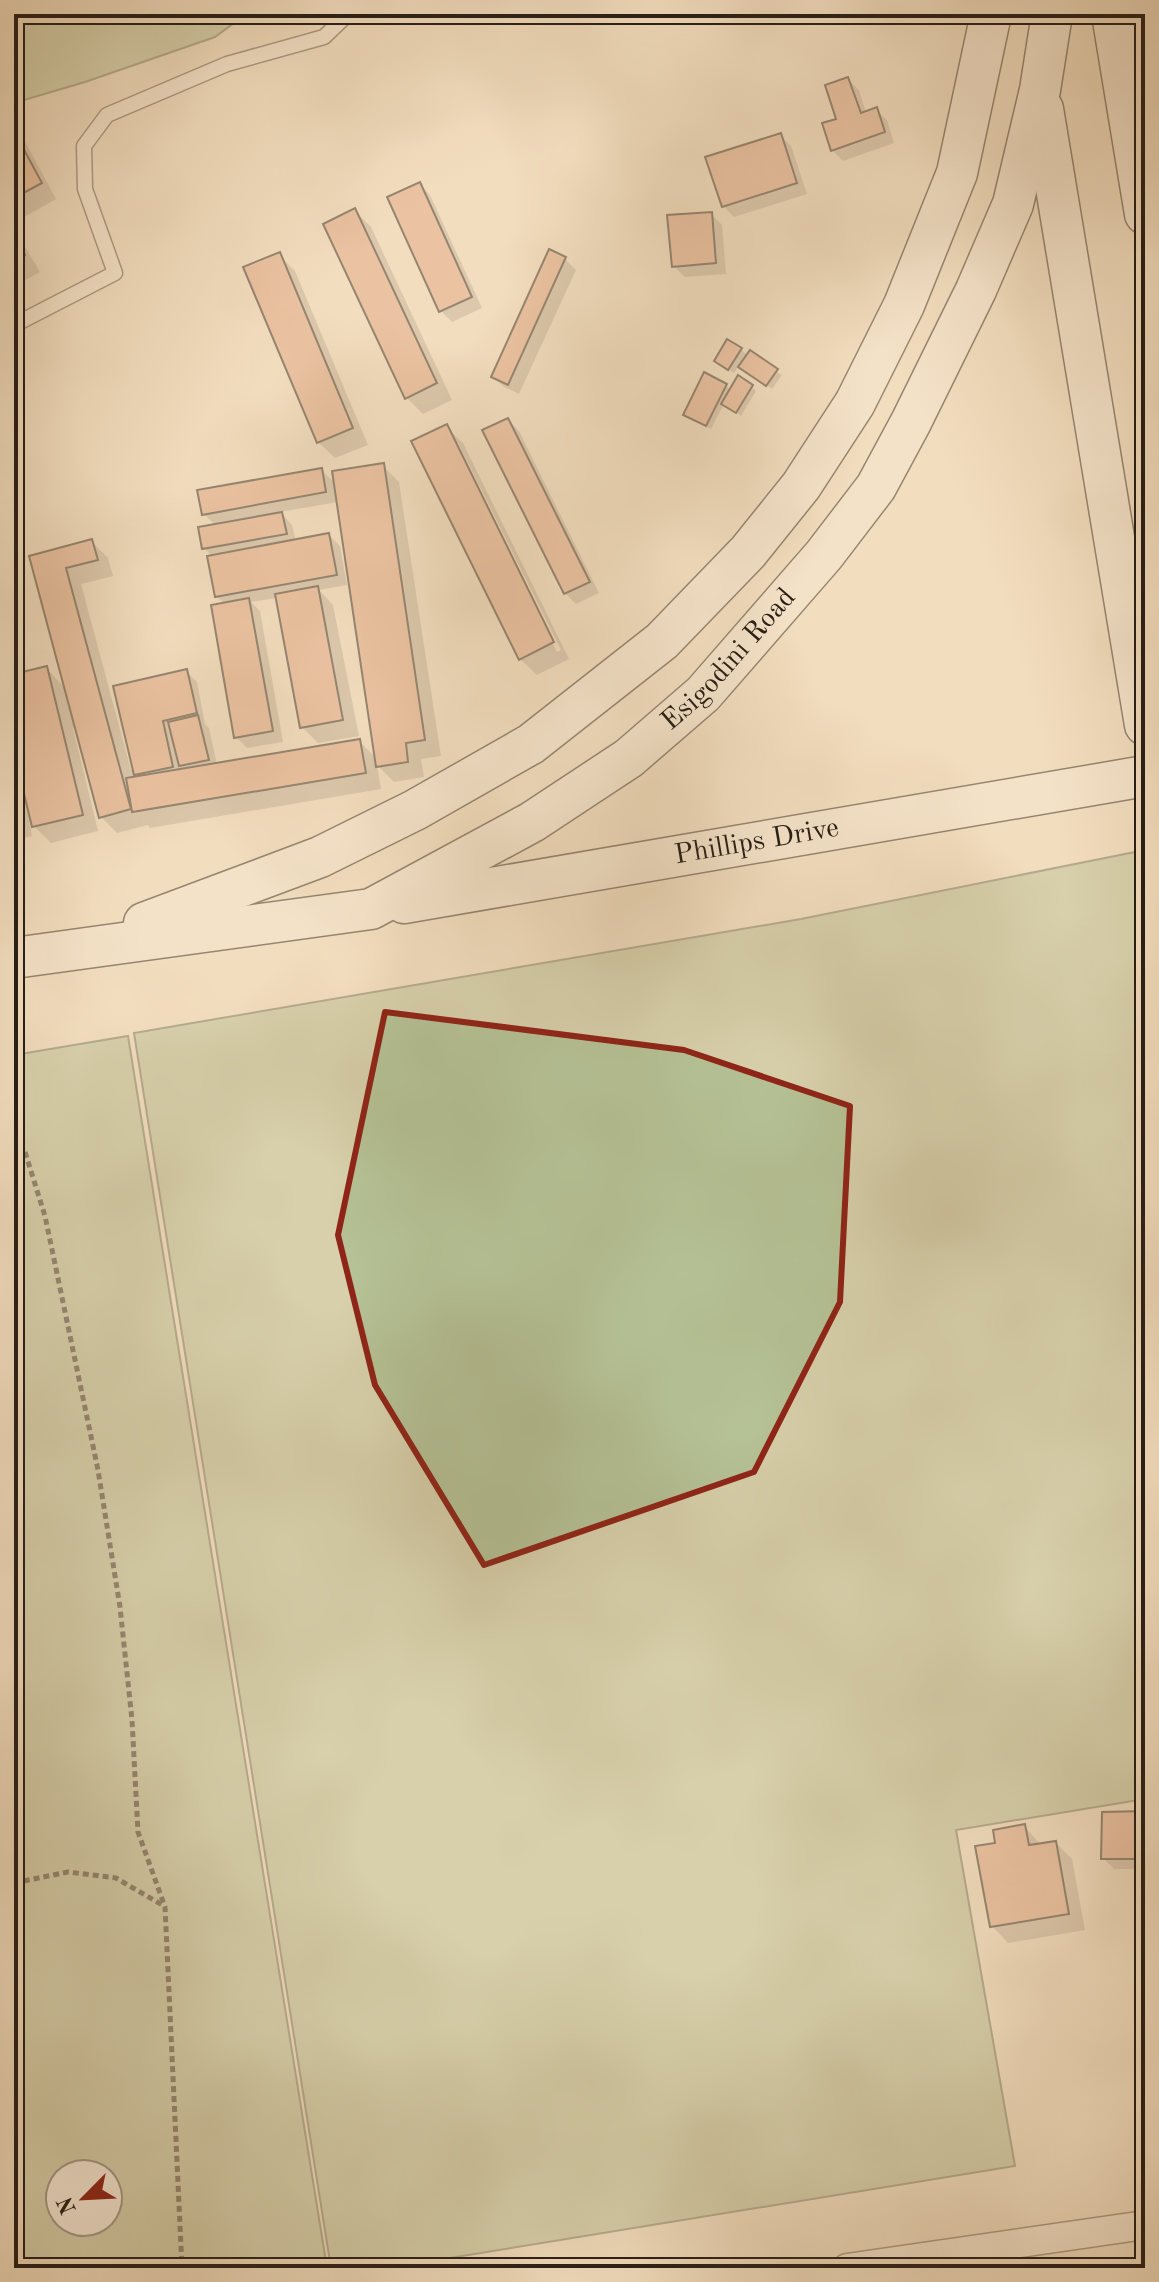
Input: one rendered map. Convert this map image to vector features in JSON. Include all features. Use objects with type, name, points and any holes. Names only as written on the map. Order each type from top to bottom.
[{"type":"main road","name":"Esigodini Road","points":[[77,949],[320,857],[415,810],[531,744],[662,641],[748,552],[801,486],[855,403],[904,305],[957,173],[991,14]]},
{"type":"main road","points":[[1025,14],[1145,725]]},
{"type":"main road","name":"Esigodini Road","points":[[14,958],[371,909],[532,822],[629,758],[703,694],[824,555],[876,487],[976,290],[1013,204],[1040,90],[1052,14]]},
{"type":"main road","points":[[1112,14],[1145,214]]},
{"type":"main road","name":"Phillips Drive","points":[[371,909],[1145,776]]},
{"type":"street","points":[[847,2268],[1145,2225]]},
{"type":"lane","points":[[14,325],[115,273],[85,189],[84,146],[107,115],[227,64],[324,37],[348,14]]},
{"type":"path","points":[[14,16],[21,14]]},
{"type":"path","points":[[25,1152],[45,1216],[98,1470],[120,1607],[132,1720],[138,1832],[165,1907],[182,2268]]},
{"type":"path","points":[[14,1883],[68,1872],[116,1878],[165,1907]]},
{"type":"highlighted area","points":[[385,1012],[684,1050],[850,1106],[840,1302],[754,1472],[484,1565],[375,1385],[338,1235]]},
{"type":"green space","points":[[14,14],[246,14],[215,37],[14,103]]},
{"type":"green space","points":[[1145,850],[1145,1799],[956,1830],[1015,2166],[388,2268],[331,2268],[134,1033],[801,919]]},
{"type":"green space","points":[[128,1036],[327,2268],[14,2268],[14,1055]]},
{"type":"building","points":[[848,77],[861,113],[877,107],[885,132],[831,151],[822,123],[836,119],[825,85]]},
{"type":"building","points":[[14,131],[42,183],[14,198]]},
{"type":"building","points":[[781,133],[797,183],[722,207],[705,157]]},
{"type":"building","points":[[420,182],[472,297],[439,312],[387,197]]},
{"type":"building","points":[[355,208],[437,383],[405,399],[323,224]]},
{"type":"building","points":[[712,212],[716,263],[672,267],[667,215]]},
{"type":"building","points":[[14,236],[25,255],[14,262]]},
{"type":"building","points":[[549,249],[566,257],[508,385],[491,377]]},
{"type":"building","points":[[280,252],[353,428],[317,443],[243,267]]},
{"type":"building","points":[[727,339],[742,348],[728,370],[714,361]]},
{"type":"building","points":[[750,350],[778,369],[766,386],[738,367]]},
{"type":"building","points":[[704,372],[727,384],[706,426],[683,415]]},
{"type":"building","points":[[738,375],[753,385],[736,413],[721,404]]},
{"type":"building","points":[[508,418],[590,582],[564,594],[482,430]]},
{"type":"building","points":[[447,424],[554,642],[519,660],[411,441]]},
{"type":"building","points":[[384,463],[425,740],[406,743],[408,762],[376,767],[332,471]]},
{"type":"building","points":[[322,468],[326,492],[202,515],[197,490]]},
{"type":"building","points":[[282,512],[287,534],[202,549],[198,527]]},
{"type":"building","points":[[329,533],[337,575],[215,597],[207,556]]},
{"type":"building","points":[[92,539],[98,560],[66,568],[131,809],[99,818],[29,556]]},
{"type":"building","points":[[318,586],[343,720],[300,728],[275,594]]},
{"type":"building","points":[[249,598],[273,731],[234,738],[211,605]]},
{"type":"building","points":[[47,666],[83,815],[32,827],[14,752],[14,674]]},
{"type":"building","points":[[187,669],[197,713],[163,721],[173,767],[134,775],[113,686]]},
{"type":"building","points":[[198,715],[209,760],[179,766],[168,722]]},
{"type":"building","points":[[360,739],[366,773],[132,812],[126,778]]},
{"type":"building","points":[[1145,1811],[1145,1859],[1101,1859],[1102,1812]]},
{"type":"building","points":[[1025,1824],[1029,1845],[1056,1841],[1069,1914],[990,1927],[975,1846],[995,1843],[993,1830]]}]
